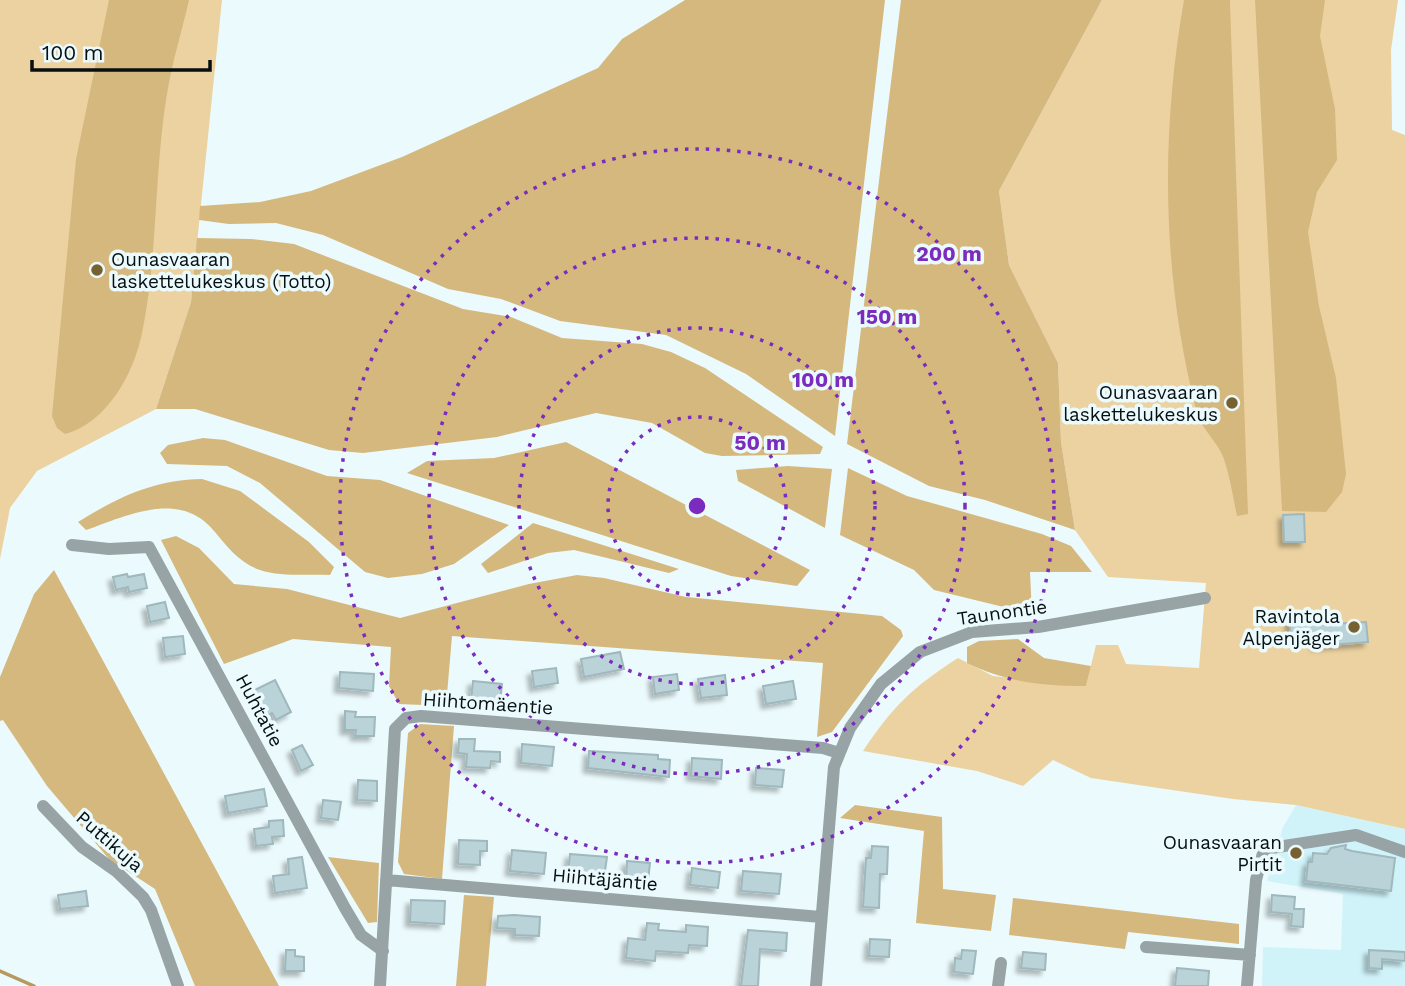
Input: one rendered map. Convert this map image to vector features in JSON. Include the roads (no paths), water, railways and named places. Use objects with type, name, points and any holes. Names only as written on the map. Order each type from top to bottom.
[{"type":"street","name":"Huhtatie","points":[[72,545],[109,549],[149,547],[345,908],[361,935],[383,951]]},
{"type":"street","name":"Taunontie","points":[[816,986],[830,795],[839,753],[864,704],[881,684],[902,664],[944,640],[999,628],[1038,627],[1205,598]]},
{"type":"street","name":"Hiihtomäentie","points":[[380,986],[395,729],[406,718],[421,716],[823,748],[839,753]]},
{"type":"street","name":"Puttikuja","points":[[43,806],[82,847],[116,871],[143,897],[151,910],[177,986]]},
{"type":"street","points":[[1247,986],[1256,880],[1264,849],[1356,835],[1405,852]]},
{"type":"street","name":"Hiihtäjäntie","points":[[386,880],[821,917]]},
{"type":"street","points":[[1146,947],[1250,955]]},
{"type":"street","points":[[998,986],[1001,963]]},
{"type":"waterway","points":[[0,971],[34,986]]},
{"type":"place","name":"Ounasvaaran laskettelukeskus (Totto)","points":[[97,270]]},
{"type":"place","name":"Ounasvaaran laskettelukeskus","points":[[1232,403]]},
{"type":"place","name":"Ravintola Alpenjäger","points":[[1354,627]]},
{"type":"place","name":"Ounasvaaran Pirtit","points":[[1296,853]]}]
